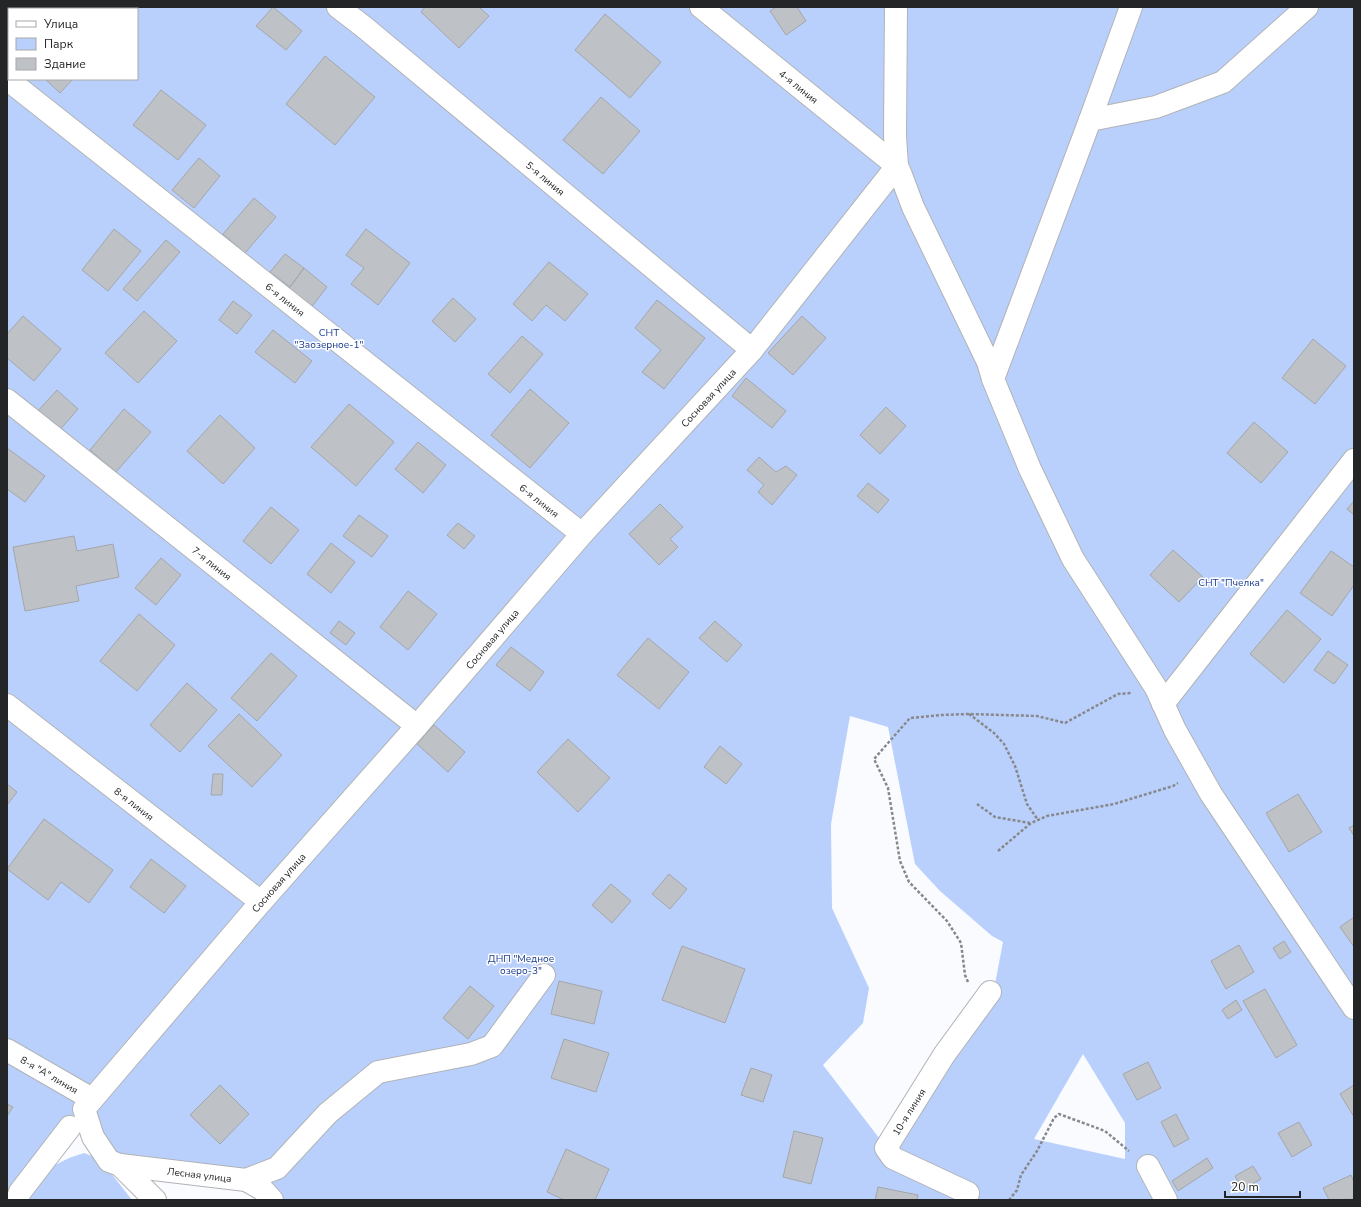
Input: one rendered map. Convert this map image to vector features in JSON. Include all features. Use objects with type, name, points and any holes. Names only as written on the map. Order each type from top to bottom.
[{"type":"street","name":"5-я линия","points":[[338,7],[752,350]]},
{"type":"street","name":"4-я линия","points":[[701,7],[897,166]]},
{"type":"street","points":[[896,7],[895,136],[897,166],[913,206],[988,362],[993,379],[1030,470],[1072,559],[1156,688],[1175,730],[1210,794],[1354,1008]]},
{"type":"street","points":[[993,379],[1131,7]]},
{"type":"street","points":[[1090,120],[1156,107],[1223,82],[1307,7]]},
{"type":"street","name":"6-я линия","points":[[7,80],[582,534]]},
{"type":"street","name":"Сосновая улица","points":[[88,1104],[261,902],[417,726],[582,534],[752,350],[897,166]]},
{"type":"street","name":"7-я линия","points":[[7,400],[417,726]]},
{"type":"street","points":[[1163,704],[1354,460]]},
{"type":"street","name":"8-я линия","points":[[7,705],[261,902]]},
{"type":"street","points":[[246,1180],[276,1168],[328,1113],[378,1072],[471,1054],[492,1046],[544,975]]},
{"type":"street","name":"10-я линия","points":[[966,1200],[968,1193],[893,1158],[886,1148],[944,1055],[990,992]]},
{"type":"street","name":"8-я \"А\" линия","points":[[7,1050],[88,1104]]},
{"type":"street","name":"Лесная улица","points":[[88,1104],[93,1137],[109,1161],[120,1165],[246,1180],[262,1189],[272,1200]]},
{"type":"street","points":[[17,1200],[20,1192],[70,1127]]},
{"type":"street","name":"Лесная улица","points":[[120,1165],[155,1200]]},
{"type":"street","points":[[1148,1166],[1166,1200]]},
{"type":"path","points":[[972,1016],[970,988],[965,975],[961,943],[947,921],[909,882],[900,861],[888,788],[874,759],[910,718],[969,714],[1037,716],[1065,723],[1118,694],[1132,693]]},
{"type":"path","points":[[969,714],[994,733],[1004,744],[1015,766],[1027,804],[1038,820]]},
{"type":"path","points":[[998,851],[1031,823],[1047,816],[1114,804],[1173,786],[1198,772]]},
{"type":"path","points":[[977,804],[995,817],[1031,823]]},
{"type":"path","points":[[1009,1200],[1017,1190],[1021,1175],[1037,1151],[1054,1118],[1059,1114],[1105,1131],[1148,1166]]},
{"type":"green space","points":[[7,7],[1354,7],[1354,1200],[272,1200],[262,1189],[109,1161],[84,1109],[7,1200]],"holes":[[[850,716],[888,727],[915,864],[940,891],[992,936],[1003,942],[995,984],[886,1147],[823,1065],[863,1023],[869,988],[832,908],[831,824]],[[1083,1054],[1125,1123],[1125,1159],[1034,1139]]]},
{"type":"green space","points":[[84,1153],[100,1159],[132,1200],[26,1200],[51,1167],[69,1158]]},
{"type":"building","points":[[273,7],[302,31],[286,50],[256,26]]},
{"type":"building","points":[[425,7],[479,7],[489,16],[459,48],[421,12]]},
{"type":"building","points":[[776,7],[797,7],[806,21],[786,35],[770,11]]},
{"type":"building","points":[[605,14],[661,62],[630,98],[575,50]]},
{"type":"building","points":[[325,56],[375,97],[335,145],[286,104]]},
{"type":"building","points":[[46,80],[72,80],[60,93]]},
{"type":"building","points":[[161,90],[206,125],[178,160],[133,125]]},
{"type":"building","points":[[601,97],[640,131],[603,174],[563,140]]},
{"type":"building","points":[[199,158],[220,176],[194,208],[172,190]]},
{"type":"building","points":[[254,198],[276,217],[245,253],[223,234]]},
{"type":"building","points":[[114,229],[141,251],[108,291],[82,270]]},
{"type":"building","points":[[366,229],[410,263],[378,305],[351,284],[364,268],[346,255]]},
{"type":"building","points":[[166,240],[180,252],[137,301],[123,289]]},
{"type":"building","points":[[285,254],[304,268],[290,287],[270,272]]},
{"type":"building","points":[[549,262],[588,294],[565,321],[546,305],[532,321],[513,304]]},
{"type":"building","points":[[304,268],[327,287],[310,309],[287,290]]},
{"type":"building","points":[[453,298],[476,319],[455,342],[432,321]]},
{"type":"building","points":[[657,300],[705,338],[664,389],[642,372],[661,350],[635,328]]},
{"type":"building","points":[[233,301],[252,315],[237,334],[219,320]]},
{"type":"building","points":[[144,311],[177,341],[138,383],[105,353]]},
{"type":"building","points":[[23,316],[61,349],[34,381],[7,358],[7,334]]},
{"type":"building","points":[[802,316],[826,338],[793,375],[768,353]]},
{"type":"building","points":[[273,330],[312,361],[295,383],[255,352]]},
{"type":"building","points":[[522,336],[543,354],[510,393],[488,374]]},
{"type":"building","points":[[1313,339],[1346,366],[1315,404],[1282,378]]},
{"type":"building","points":[[746,378],[786,411],[772,428],[732,396]]},
{"type":"building","points":[[530,389],[569,423],[530,468],[491,435]]},
{"type":"building","points":[[57,390],[78,409],[58,432],[36,413]]},
{"type":"building","points":[[349,404],[394,442],[356,486],[311,447]]},
{"type":"building","points":[[886,407],[906,426],[880,454],[860,435]]},
{"type":"building","points":[[124,409],[151,432],[116,472],[90,450]]},
{"type":"building","points":[[220,415],[255,448],[223,484],[187,451]]},
{"type":"building","points":[[1254,422],[1288,452],[1261,483],[1227,453]]},
{"type":"building","points":[[418,442],[446,465],[423,493],[395,469]]},
{"type":"building","points":[[7,448],[45,476],[25,502],[7,489]]},
{"type":"building","points":[[759,457],[776,472],[786,466],[797,475],[772,505],[758,492],[764,485],[747,470]]},
{"type":"building","points":[[868,483],[889,500],[878,513],[857,496]]},
{"type":"building","points":[[1354,501],[1354,515],[1347,509]]},
{"type":"building","points":[[660,504],[683,527],[670,539],[678,547],[659,565],[629,534]]},
{"type":"building","points":[[271,507],[299,530],[271,564],[243,541]]},
{"type":"building","points":[[359,515],[388,536],[372,557],[343,536]]},
{"type":"building","points":[[458,523],[475,536],[464,549],[447,535]]},
{"type":"building","points":[[74,536],[77,551],[113,544],[119,577],[76,586],[79,601],[25,611],[13,547]]},
{"type":"building","points":[[331,543],[355,562],[331,593],[307,574]]},
{"type":"building","points":[[1173,550],[1203,577],[1179,602],[1150,575]]},
{"type":"building","points":[[1331,551],[1354,567],[1354,585],[1332,616],[1300,593]]},
{"type":"building","points":[[161,558],[181,575],[156,605],[135,588]]},
{"type":"building","points":[[408,591],[437,614],[408,650],[380,627]]},
{"type":"building","points":[[1287,610],[1321,639],[1284,683],[1250,654]]},
{"type":"building","points":[[139,614],[175,645],[137,691],[100,661]]},
{"type":"building","points":[[339,621],[355,633],[346,645],[330,633]]},
{"type":"building","points":[[715,621],[742,645],[727,662],[699,638]]},
{"type":"building","points":[[648,638],[689,672],[659,709],[617,675]]},
{"type":"building","points":[[511,647],[544,672],[530,691],[496,665]]},
{"type":"building","points":[[1328,651],[1348,665],[1334,684],[1314,670]]},
{"type":"building","points":[[271,653],[297,676],[257,721],[231,698]]},
{"type":"building","points":[[187,683],[217,710],[180,752],[150,725]]},
{"type":"building","points":[[239,714],[282,755],[252,787],[208,746]]},
{"type":"building","points":[[434,725],[465,752],[448,772],[417,744]]},
{"type":"building","points":[[568,739],[610,778],[578,812],[537,772]]},
{"type":"building","points":[[720,746],[742,764],[726,784],[704,767]]},
{"type":"building","points":[[213,774],[223,774],[222,795],[211,795]]},
{"type":"building","points":[[7,784],[17,792],[7,805]]},
{"type":"building","points":[[1298,794],[1322,832],[1289,852],[1266,813]]},
{"type":"building","points":[[44,819],[113,870],[89,903],[61,882],[48,900],[7,869]]},
{"type":"building","points":[[1354,825],[1354,836],[1349,828]]},
{"type":"building","points":[[151,859],[186,886],[164,913],[130,887]]},
{"type":"building","points":[[669,874],[687,889],[670,909],[652,894]]},
{"type":"building","points":[[611,884],[631,901],[612,923],[592,905]]},
{"type":"building","points":[[1354,917],[1354,947],[1340,927]]},
{"type":"building","points":[[1284,941],[1291,952],[1280,959],[1273,948]]},
{"type":"building","points":[[1239,945],[1254,972],[1226,989],[1211,961]]},
{"type":"building","points":[[682,946],[745,969],[725,1023],[662,1000]]},
{"type":"building","points":[[559,981],[602,991],[594,1024],[551,1014]]},
{"type":"building","points":[[470,986],[494,1006],[468,1039],[443,1018]]},
{"type":"building","points":[[1265,989],[1297,1045],[1276,1058],[1243,1001]]},
{"type":"building","points":[[1236,1000],[1242,1010],[1228,1019],[1222,1010]]},
{"type":"building","points":[[564,1039],[609,1053],[596,1092],[551,1078]]},
{"type":"building","points":[[1148,1062],[1161,1088],[1137,1100],[1123,1074]]},
{"type":"building","points":[[751,1068],[772,1075],[763,1102],[741,1095]]},
{"type":"building","points":[[220,1085],[249,1114],[220,1144],[190,1115]]},
{"type":"building","points":[[1354,1085],[1354,1117],[1340,1094]]},
{"type":"building","points":[[7,1104],[13,1107],[7,1116]]},
{"type":"building","points":[[1176,1114],[1189,1139],[1174,1147],[1161,1122]]},
{"type":"building","points":[[1299,1122],[1312,1145],[1292,1157],[1278,1133]]},
{"type":"building","points":[[794,1131],[823,1138],[811,1184],[783,1177]]},
{"type":"building","points":[[566,1149],[609,1169],[595,1200],[564,1200],[547,1192]]},
{"type":"building","points":[[1207,1158],[1213,1168],[1178,1191],[1172,1181]]},
{"type":"building","points":[[1253,1166],[1261,1179],[1242,1190],[1235,1176]]},
{"type":"building","points":[[1351,1175],[1354,1182],[1354,1199],[1329,1200],[1323,1188]]},
{"type":"building","points":[[878,1187],[918,1195],[917,1200],[875,1200]]},
{"type":"park label","name":"СНТ \"Заозерное-1\"","points":[[329,338]]},
{"type":"park label","name":"СНТ \"Пчелка\"","points":[[1231,582]]},
{"type":"park label","name":"ДНП \"Медное озеро-3\"","points":[[521,964]]}]
